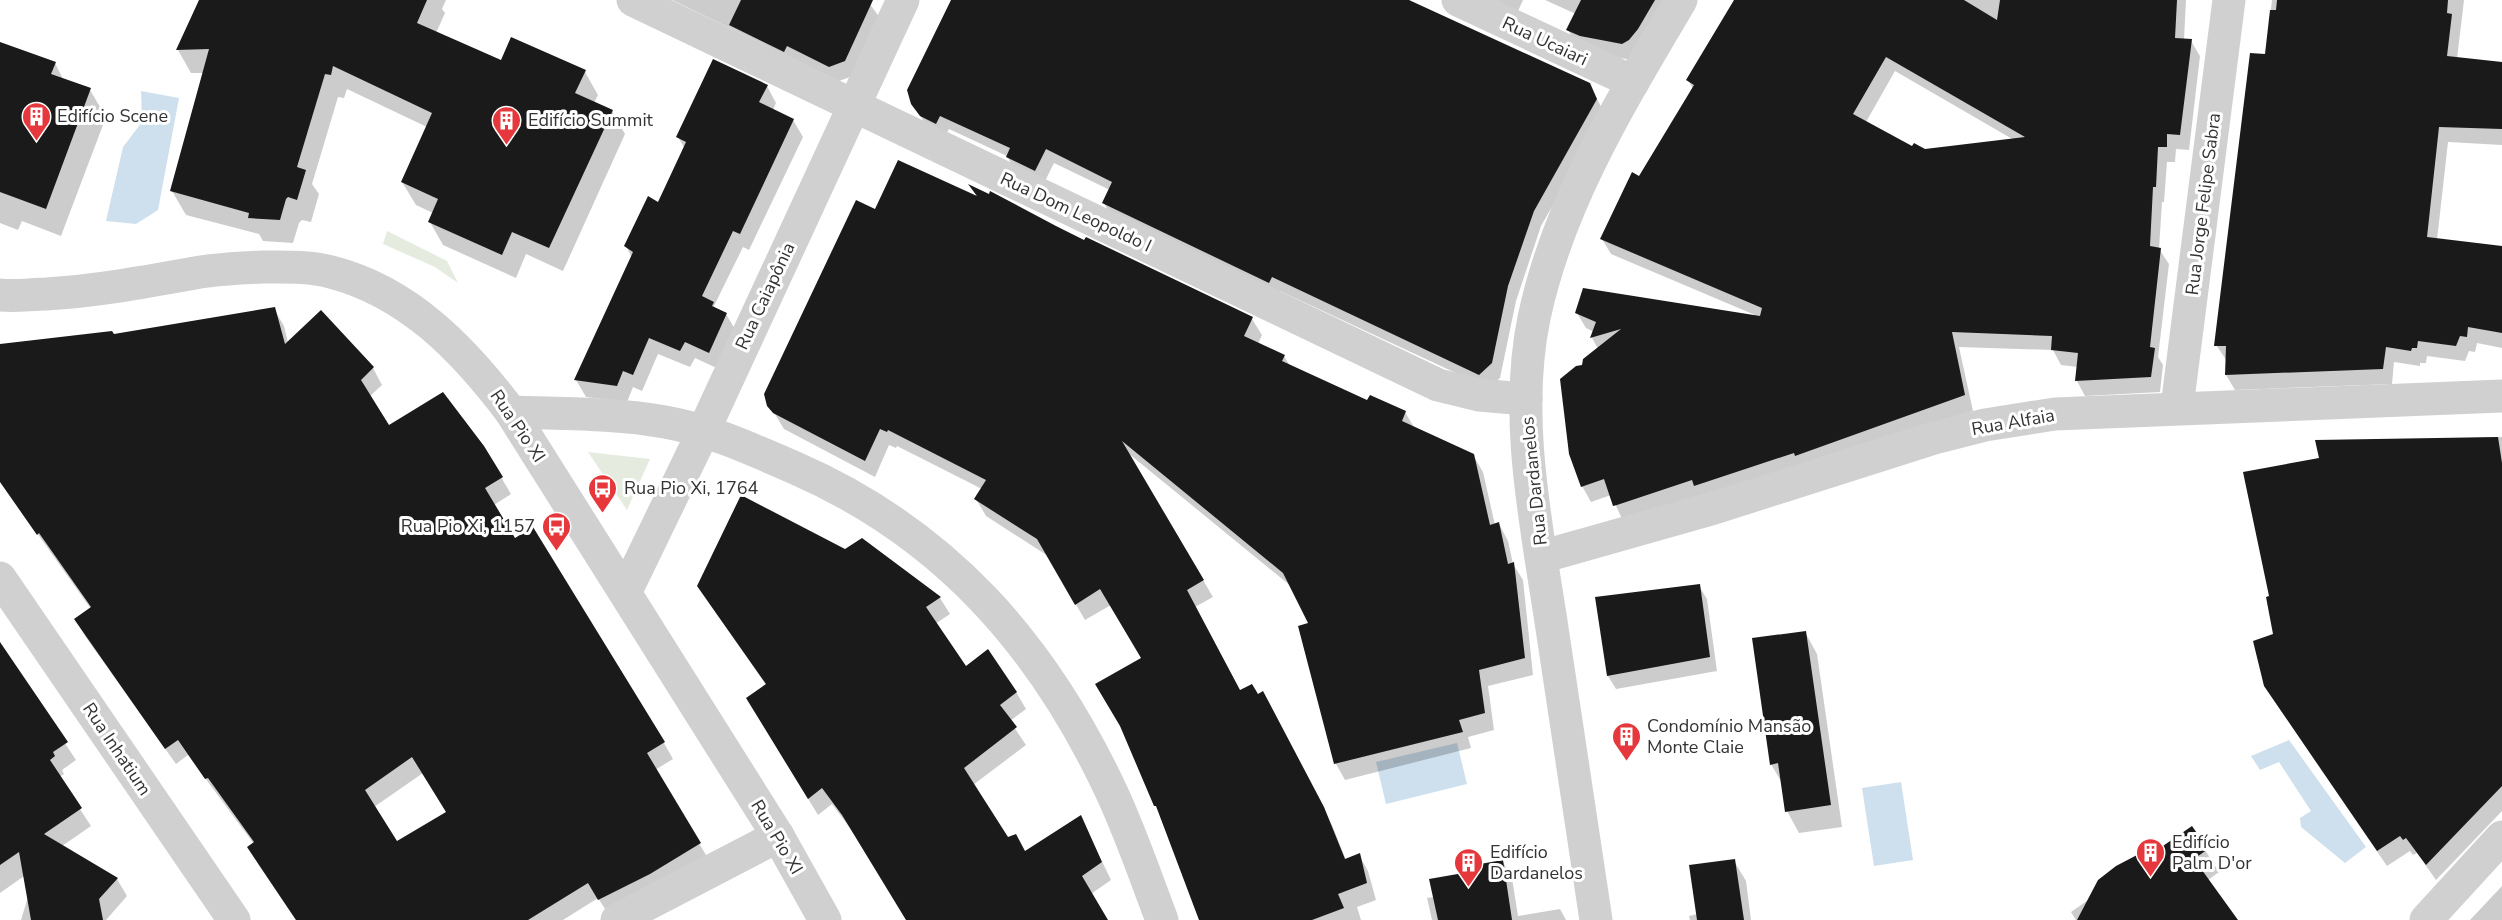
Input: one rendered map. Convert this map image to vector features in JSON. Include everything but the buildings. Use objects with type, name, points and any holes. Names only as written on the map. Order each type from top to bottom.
[{"type":"street","name":"Rua Dom Leopoldo I","points":[[633,0],[1438,385],[1479,395],[1526,399]]},
{"type":"street","name":"Rua Caiapônia","points":[[626,591],[704,430],[903,0]]},
{"type":"street","name":"Rua Ucaiari","points":[[1458,0],[1633,82]]},
{"type":"street","name":"Rua Dardanelos","points":[[1596,920],[1541,557],[1528,455],[1526,399],[1528,358],[1534,319],[1546,270],[1566,213],[1633,82],[1681,0]]},
{"type":"street","name":"Rua Jorge Felipe Sabra","points":[[2177,407],[2229,0]]},
{"type":"street","name":"Rua Pio XI","points":[[0,295],[74,292],[128,286],[198,272],[236,268],[289,267],[329,271],[364,283],[395,299],[430,322],[464,355],[511,412],[626,591],[778,836],[825,920]]},
{"type":"street","name":"Rua Alfaia","points":[[1541,557],[1714,508],[1891,450],[1985,425],[2055,414],[2177,407],[2502,396]]},
{"type":"street","points":[[511,412],[621,416],[704,430],[819,478],[884,516],[931,549],[976,589],[1030,652],[1073,718],[1112,794],[1162,920]]},
{"type":"street","name":"Rua Inhatium","points":[[0,578],[234,920]]},
{"type":"street","points":[[617,920],[778,836]]},
{"type":"street","points":[[2426,920],[2502,837]]},
{"type":"shaded area","points":[[387,231],[447,261],[458,283],[435,267],[383,244]]},
{"type":"shaded area","points":[[588,452],[650,459],[627,510]]},
{"type":"water","points":[[141,91],[179,98],[158,210],[136,224],[106,221],[123,147],[142,122]]},
{"type":"water","points":[[2289,740],[2366,847],[2345,863],[2301,827],[2300,818],[2311,811],[2279,762],[2260,770],[2251,756]]},
{"type":"water","points":[[1457,743],[1467,784],[1386,804],[1376,762]]},
{"type":"water","points":[[1901,782],[1913,860],[1874,866],[1862,788]]},
{"type":"place","name":"Edifício Scene","points":[[36,142]]},
{"type":"place","name":"Edifício Summit","points":[[507,146]]},
{"type":"place","name":"Rua Pio Xi, 1764","points":[[603,514]]},
{"type":"place","name":"Rua Pio Xi, 1157","points":[[556,552]]},
{"type":"place","name":"Condomínio Mansão Monte Claie","points":[[1626,762]]},
{"type":"place","name":"Edifício Palm D'or","points":[[2151,878]]},
{"type":"place","name":"Edifício Dardanelos","points":[[1469,888]]}]
